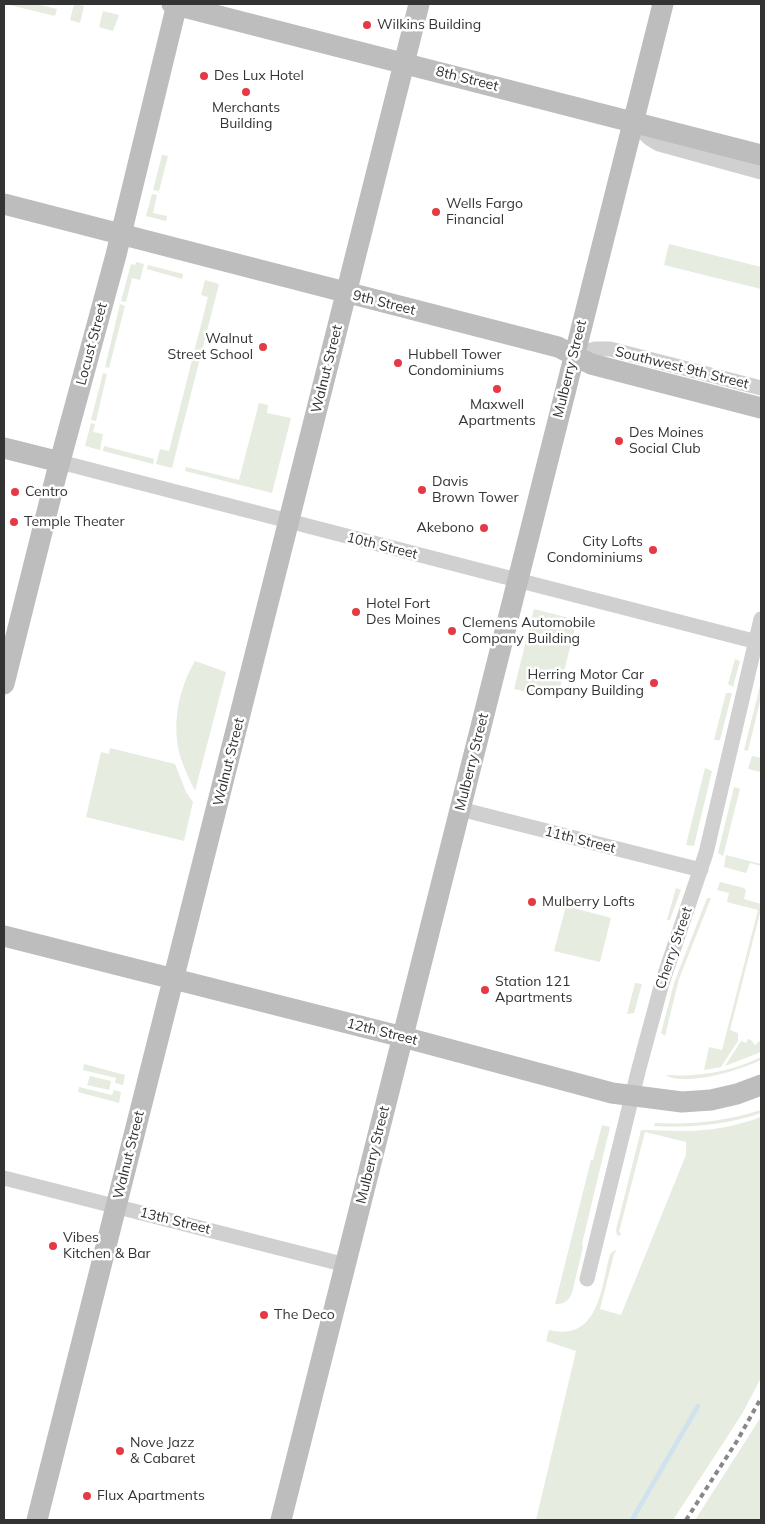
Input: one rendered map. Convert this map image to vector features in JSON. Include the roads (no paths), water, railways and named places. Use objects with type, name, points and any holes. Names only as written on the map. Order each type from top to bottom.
[{"type":"street","name":"8th Street","points":[[175,4],[761,155]]},
{"type":"street","name":"Locust Street","points":[[4,684],[60,462],[121,234],[175,4]]},
{"type":"street","name":"Walnut Street","points":[[37,1520],[233,749],[288,521],[419,4]]},
{"type":"street","name":"Mulberry Street","points":[[282,1520],[662,4]]},
{"type":"street","points":[[633,122],[649,138],[659,144],[761,172]]},
{"type":"street","name":"9th Street","points":[[4,204],[558,346],[591,364],[758,401]]},
{"type":"street","name":"10th Street","points":[[4,448],[758,642]]},
{"type":"street","name":"Cherry Street","points":[[588,1278],[632,1096],[662,983],[701,870],[758,642],[761,619]]},
{"type":"street","name":"11th Street","points":[[460,809],[701,870]]},
{"type":"street","name":"12th Street","points":[[4,936],[632,1096],[682,1102],[711,1100],[737,1094],[761,1085]]},
{"type":"street","name":"13th Street","points":[[4,1178],[346,1265]]},
{"type":"waterway","points":[[632,1520],[698,1406]]},
{"type":"railway","points":[[686,1520],[737,1441],[761,1398]]},
{"type":"place","name":"Wilkins Building","points":[[367,25]]},
{"type":"place","name":"Des Lux Hotel","points":[[204,76]]},
{"type":"place","name":"Merchants Building","points":[[246,92]]},
{"type":"place","name":"Wells Fargo Financial","points":[[436,212]]},
{"type":"place","name":"Walnut Street School","points":[[263,347]]},
{"type":"place","name":"Hubbell Tower Condominiums","points":[[398,363]]},
{"type":"place","name":"Maxwell Apartments","points":[[497,389]]},
{"type":"place","name":"Des Moines Social Club","points":[[619,441]]},
{"type":"place","name":"Davis Brown Tower","points":[[422,490]]},
{"type":"place","name":"Centro","points":[[15,492]]},
{"type":"place","name":"Temple Theater","points":[[14,522]]},
{"type":"place","name":"Akebono","points":[[484,528]]},
{"type":"place","name":"City Lofts Condominiums","points":[[653,550]]},
{"type":"place","name":"Hotel Fort Des Moines","points":[[356,612]]},
{"type":"place","name":"Clemens Automobile Company Building","points":[[452,631]]},
{"type":"place","name":"Herring Motor Car Company Building","points":[[654,683]]},
{"type":"place","name":"Mulberry Lofts","points":[[532,902]]},
{"type":"place","name":"Station 121 Apartments","points":[[485,990]]},
{"type":"place","name":"Vibes Kitchen & Bar","points":[[53,1246]]},
{"type":"place","name":"The Deco","points":[[264,1315]]},
{"type":"place","name":"Nove Jazz & Cabaret","points":[[120,1451]]},
{"type":"place","name":"Flux Apartments","points":[[87,1496]]}]
